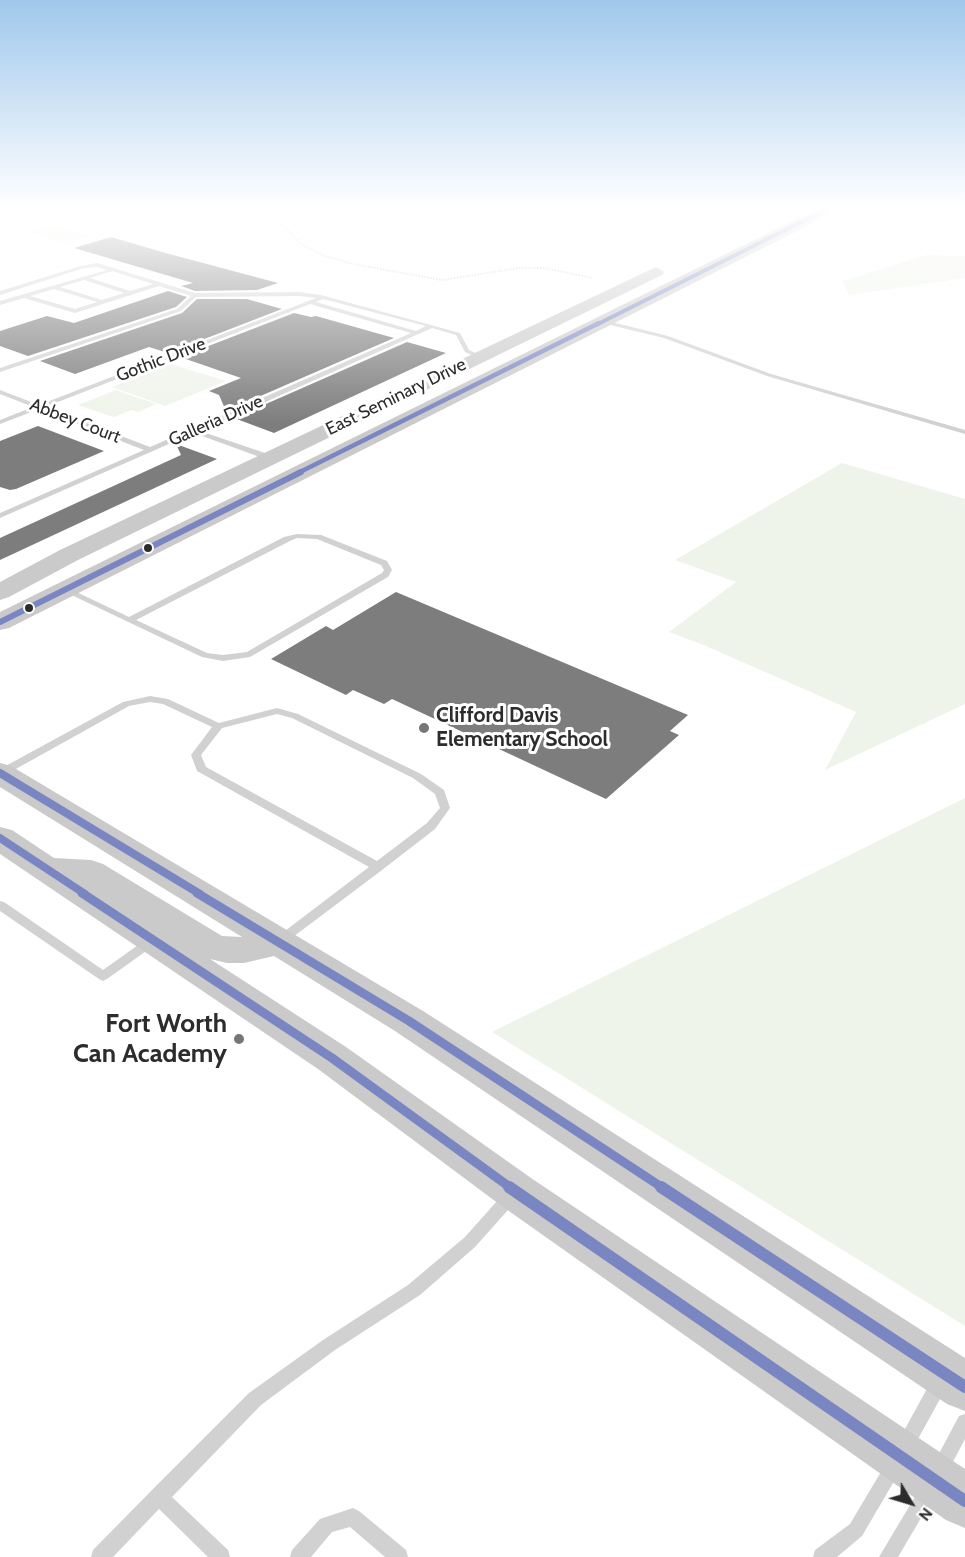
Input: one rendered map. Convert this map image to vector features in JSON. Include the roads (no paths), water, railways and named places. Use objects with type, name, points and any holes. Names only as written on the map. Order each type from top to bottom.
[{"type":"main road","name":"East Seminary Drive","points":[[0,592],[69,555],[641,279]]},
{"type":"main road","name":"East Seminary Drive","points":[[0,622],[690,279]]},
{"type":"main road","points":[[272,458],[305,470]]},
{"type":"main road","points":[[0,773],[409,1021],[955,1380]]},
{"type":"main road","points":[[0,838],[332,1058],[515,1191],[950,1491]]},
{"type":"main road","points":[[45,868],[91,872],[211,946],[227,950],[244,950],[278,942]]},
{"type":"lane","points":[[0,293],[46,279]]},
{"type":"lane","points":[[0,303],[82,279]]},
{"type":"lane","points":[[86,279],[130,293]]},
{"type":"lane","points":[[140,279],[195,295],[300,294],[321,297],[458,334],[467,351],[479,356]]},
{"type":"lane","points":[[25,296],[75,310],[158,284]]},
{"type":"lane","points":[[55,286],[102,302]]},
{"type":"lane","points":[[0,370],[179,310],[195,295]]},
{"type":"lane","name":"Gothic Drive","points":[[0,422],[321,297]]},
{"type":"lane","points":[[0,298],[8,301]]},
{"type":"lane","points":[[309,302],[417,333]]},
{"type":"lane","points":[[604,322],[661,335],[769,375],[965,432]]},
{"type":"lane","name":"Galleria Drive","points":[[0,516],[432,326]]},
{"type":"lane","name":"Abbey Court","points":[[0,392],[151,450]]},
{"type":"lane","points":[[194,431],[272,458]]},
{"type":"lane","points":[[65,590],[129,620],[205,655],[223,658],[250,654],[385,575],[388,570],[384,562],[318,537],[297,536],[129,620]]},
{"type":"lane","points":[[0,773],[126,704],[150,699],[165,700],[218,726]]},
{"type":"lane","points":[[278,942],[378,867],[431,826],[445,808],[440,792],[417,776],[295,716],[277,711],[218,726],[196,755],[201,769],[378,867]]},
{"type":"lane","points":[[0,905],[103,976],[154,940]]},
{"type":"lane","points":[[100,1557],[255,1399],[329,1344],[414,1290],[470,1242],[515,1191]]},
{"type":"lane","points":[[822,1557],[856,1530],[900,1456],[955,1380]]},
{"type":"lane","points":[[888,1557],[950,1491],[965,1422]]},
{"type":"lane","points":[[158,1496],[220,1557]]},
{"type":"lane","points":[[298,1557],[326,1525],[353,1516],[399,1557]]},
{"type":"place","name":"Clifford Davis Elementary School","points":[[424,728]]},
{"type":"place","name":"Fort Worth Can Academy","points":[[239,1039]]}]
